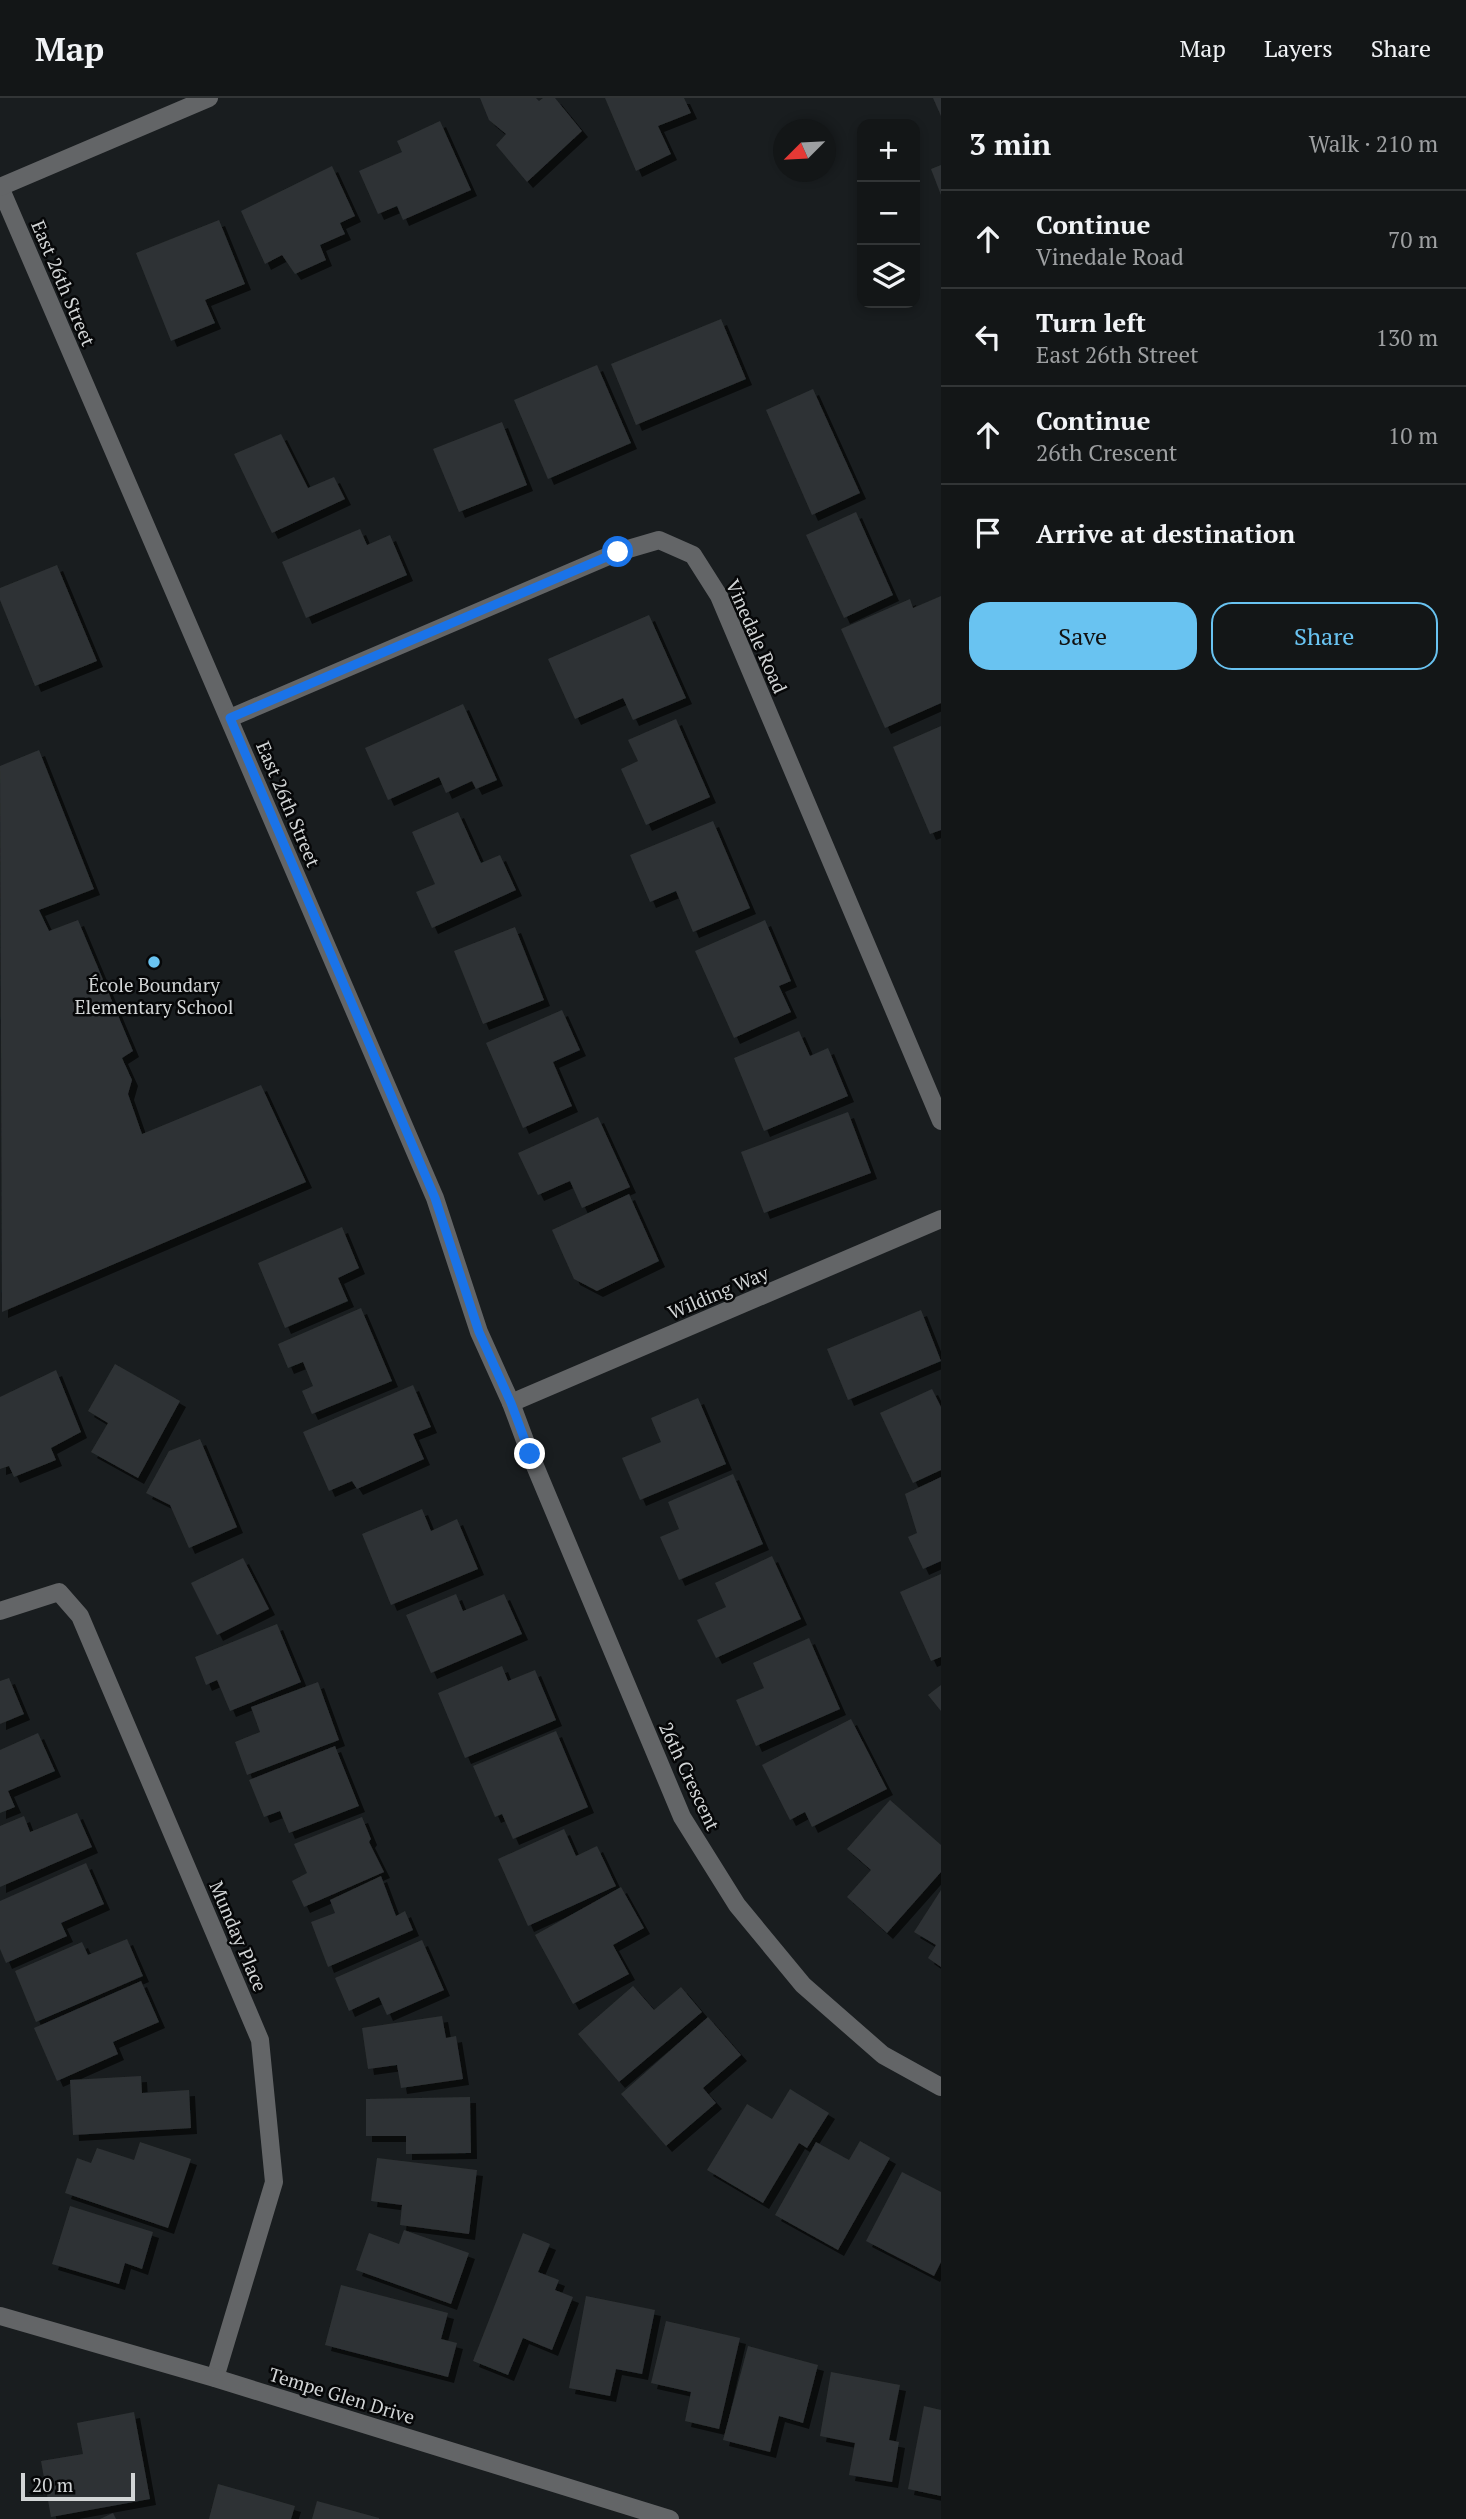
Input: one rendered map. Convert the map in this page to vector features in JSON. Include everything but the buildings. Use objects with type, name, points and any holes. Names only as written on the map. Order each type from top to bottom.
[{"type":"street","points":[[0,187],[209,98]]},
{"type":"street","name":"East 26th Street","points":[[0,187],[435,1198],[479,1332],[511,1403]]},
{"type":"street","name":"Vinedale Road","points":[[230,718],[618,552],[659,540],[694,555],[719,596],[941,1121]]},
{"type":"street","name":"Wilding Way","points":[[511,1403],[941,1219]]},
{"type":"street","name":"26th Crescent","points":[[511,1403],[535,1467],[682,1817],[730,1894],[803,1985],[883,2055],[941,2087]]},
{"type":"street","name":"Munday Place","points":[[0,1611],[59,1592],[80,1616],[260,2040],[274,2182],[215,2378]]},
{"type":"street","name":"Tempe Glen Drive","points":[[0,2316],[215,2378],[670,2519]]},
{"type":"place","name":"École Boundary Elementary School","points":[[154,962]]},
{"type":"route","points":[[530,1454],[511,1403],[479,1332],[435,1198],[230,718],[618,552]]}]
